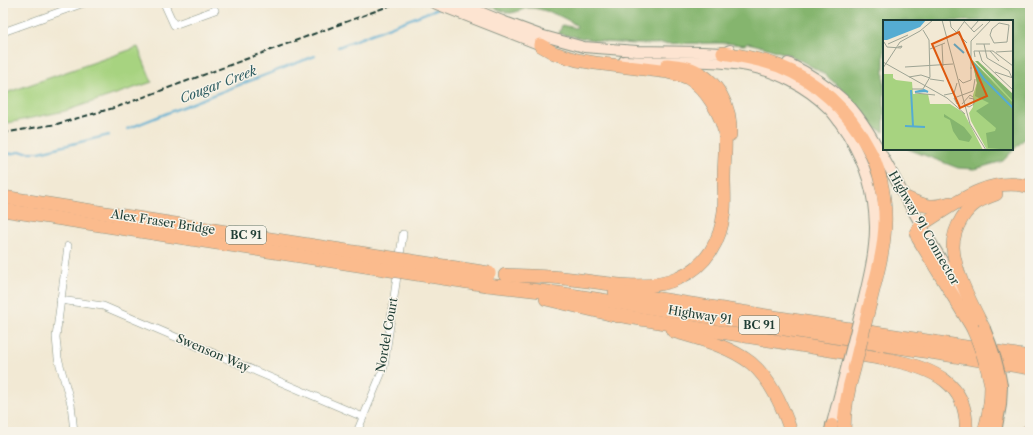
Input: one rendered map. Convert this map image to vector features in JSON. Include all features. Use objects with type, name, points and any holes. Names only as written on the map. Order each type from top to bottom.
[{"type":"highway","points":[[505,275],[562,278],[630,285],[664,283],[691,272],[710,254],[717,242],[724,211],[725,135],[720,118],[708,96],[699,86],[688,78],[668,72],[577,60],[554,52],[540,45]]},
{"type":"highway","points":[[722,53],[758,59],[777,65],[802,77],[820,89],[847,115],[860,133],[875,162],[883,194],[885,214],[884,238],[881,261],[866,302],[850,369],[844,432]]},
{"type":"highway","points":[[641,62],[652,65],[685,67],[691,69],[705,78],[716,89],[725,103],[729,114],[729,148],[724,158]]},
{"type":"highway","points":[[978,328],[916,233],[921,225],[977,192],[998,185],[1016,184],[1030,187]]},
{"type":"highway","points":[[995,432],[1000,405],[996,385],[977,338],[978,328],[955,260],[953,247],[954,238],[956,229],[968,210],[985,198],[1009,192],[1030,195]]},
{"type":"highway","name":"Alex Fraser Bridge","points":[[3,197],[488,279]]},
{"type":"highway","points":[[906,198],[924,206],[941,206],[962,200]]},
{"type":"highway","name":"Alex Fraser Bridge","points":[[3,210],[488,279]]},
{"type":"highway","name":"Highway 91","points":[[488,279],[505,275],[1030,357]]},
{"type":"highway","points":[[488,279],[699,338],[718,345],[751,363],[761,374],[770,386],[783,410],[791,432]]},
{"type":"highway","name":"Highway 91","points":[[488,279],[558,293],[1030,368]]},
{"type":"highway","points":[[610,314],[860,354],[918,366],[937,374],[950,384],[960,398],[965,412],[966,432]]},
{"type":"highway","points":[[997,352],[1030,347]]},
{"type":"highway","points":[[984,432],[990,408],[991,396],[996,385]]},
{"type":"main road","name":"Highway 91 Connector","points":[[434,3],[540,45],[569,53],[595,58],[641,62],[717,63],[750,66],[789,80],[819,99],[838,119],[855,148],[866,173],[872,195],[875,227],[866,302]]},
{"type":"main road","name":"Highway 91 Connector","points":[[458,3],[540,35],[584,47],[637,51],[722,53],[730,50],[745,51],[762,54],[781,60],[800,69],[816,78],[836,93],[857,115],[880,151],[921,225]]},
{"type":"main road","points":[[831,430],[850,369]]},
{"type":"street","points":[[3,32],[84,3]]},
{"type":"street","points":[[164,3],[174,25],[215,10]]},
{"type":"street","name":"Nordel Court","points":[[357,432],[384,367],[403,234]]},
{"type":"street","points":[[68,246],[56,337],[58,358],[71,404],[74,432]]},
{"type":"street","name":"Swenson Way","points":[[60,300],[103,306],[363,417]]},
{"type":"green space","points":[[484,3],[1030,3],[1030,133],[1003,161],[975,169],[958,168],[911,150],[1013,150],[1013,20],[883,20],[883,132],[873,127],[850,97],[824,74],[790,55],[748,43],[744,45],[725,43],[635,44],[605,42],[559,34],[562,25],[576,28],[577,26],[547,11],[528,8],[508,13]]},
{"type":"green space","points":[[138,47],[152,82],[65,111],[3,124],[3,94]]},
{"type":"waterway","name":"Cougar Creek","points":[[338,47],[439,8]]},
{"type":"waterway","name":"Cougar Creek","points":[[127,129],[315,56]]},
{"type":"waterway","name":"Cougar Creek","points":[[3,155],[19,152],[39,152],[109,135]]},
{"type":"railway","points":[[3,133],[57,124],[117,107],[397,3]]}]
